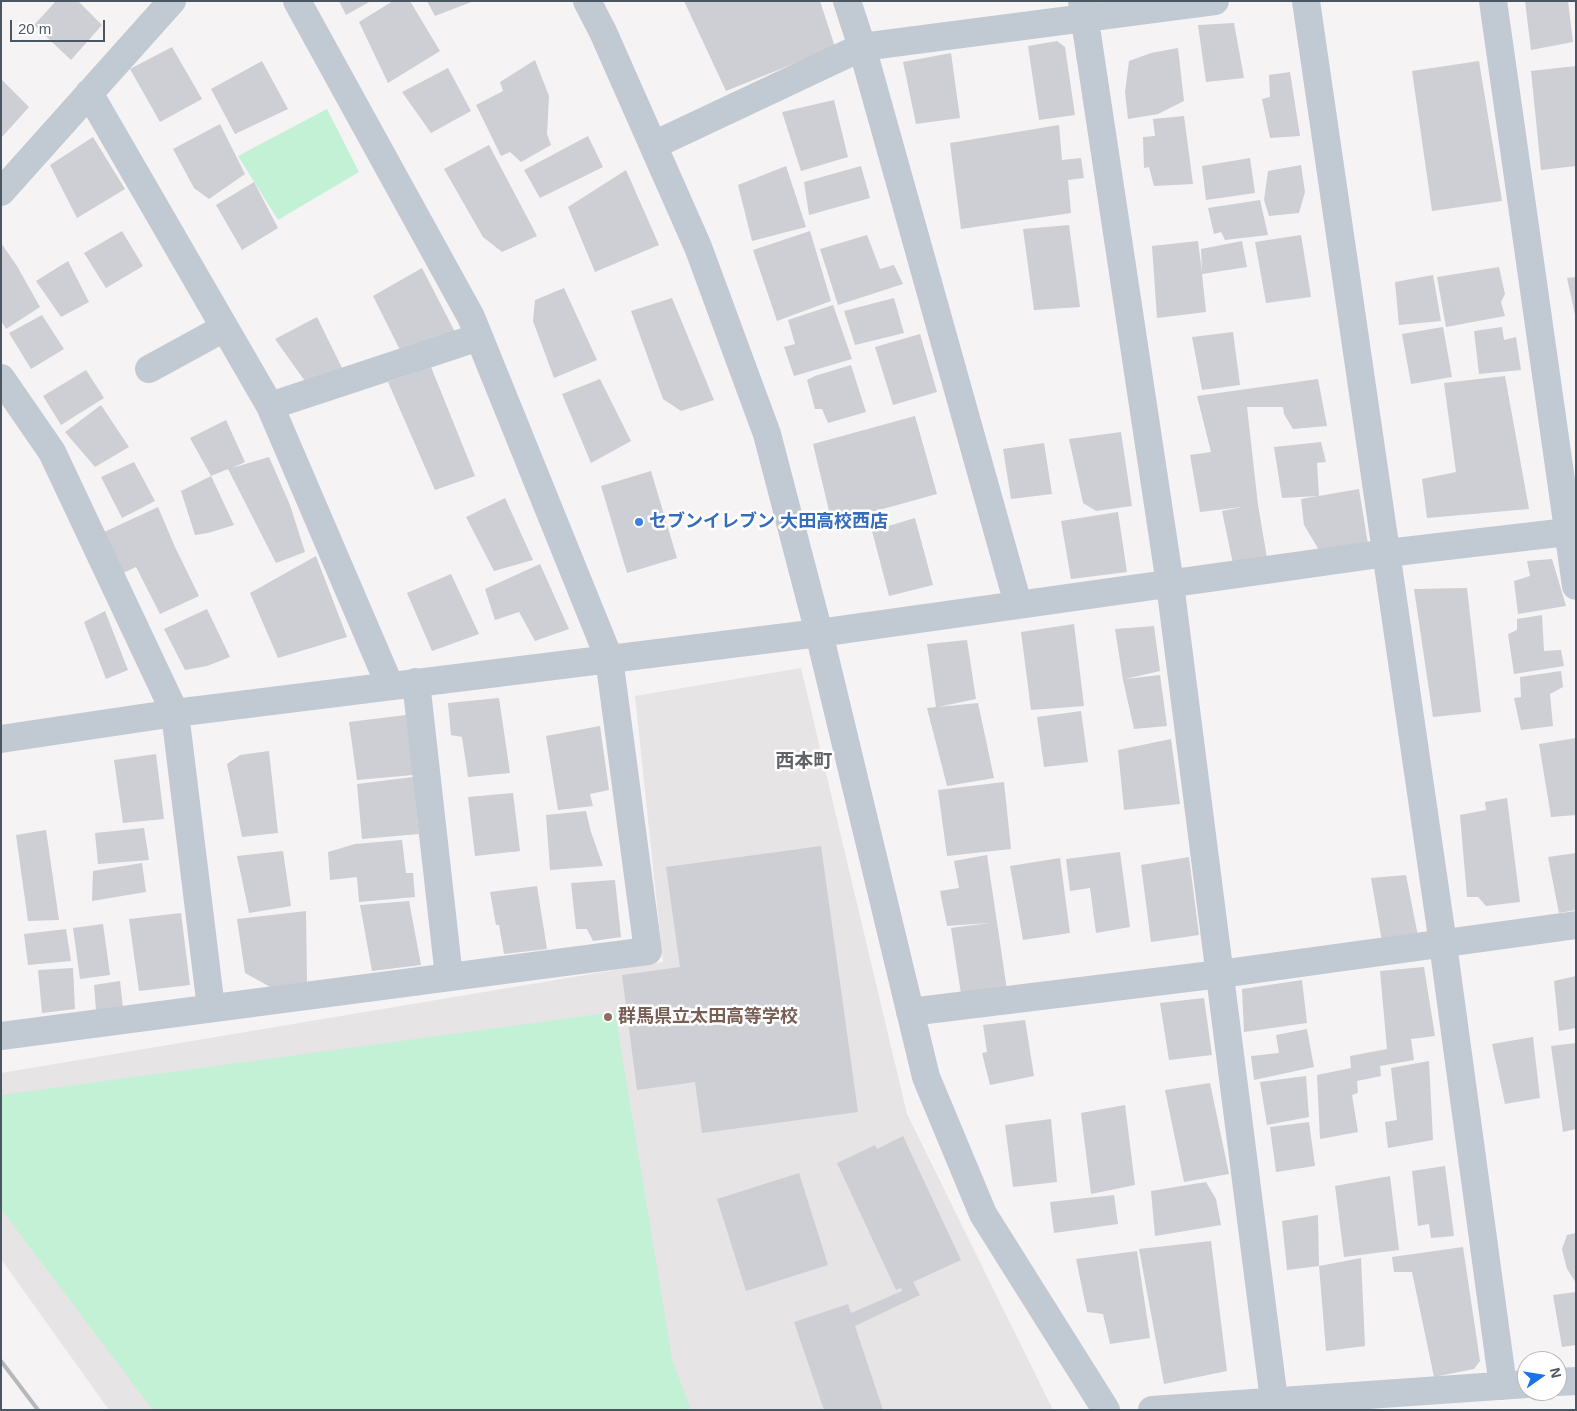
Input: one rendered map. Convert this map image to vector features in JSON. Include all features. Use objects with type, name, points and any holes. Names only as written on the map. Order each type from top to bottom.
[{"type":"street","points":[[1,192],[172,1]]},
{"type":"street","points":[[1,1036],[648,951],[609,658],[471,317],[297,1]]},
{"type":"street","points":[[587,1],[654,145],[698,247],[767,434],[819,633],[926,1077],[983,1214],[1106,1410]]},
{"type":"street","points":[[848,1],[1018,604]]},
{"type":"street","points":[[654,145],[862,47],[1083,10],[1215,1]]},
{"type":"street","points":[[1152,1410],[1274,1400],[1389,1402],[1515,1385],[1443,944],[1306,1]]},
{"type":"street","points":[[1493,1],[1572,531],[1576,586]]},
{"type":"street","points":[[1083,10],[1170,584],[1274,1400]]},
{"type":"street","points":[[89,93],[270,406],[390,686]]},
{"type":"street","points":[[149,369],[224,328]]},
{"type":"street","points":[[270,406],[479,337]]},
{"type":"street","points":[[1,378],[52,452],[175,713],[211,1008]]},
{"type":"street","points":[[1,739],[175,713],[819,633],[1387,553],[1572,531]]},
{"type":"street","points":[[416,682],[449,977]]},
{"type":"street","points":[[910,1012],[1220,974],[1576,925]]},
{"type":"shaded area","name":"群馬県立太田高等学校","points":[[801,668],[907,1114],[1053,1410],[109,1410],[1,1259],[1,1073],[663,962],[635,696]]},
{"type":"green space","points":[[327,109],[359,172],[278,220],[238,156]]},
{"type":"green space","points":[[615,1012],[672,1359],[691,1410],[153,1410],[1,1209],[1,1095]]},
{"type":"building","points":[[56,1],[78,1],[102,25],[71,60],[34,25]]},
{"type":"building","points":[[339,1],[371,1],[346,15]]},
{"type":"building","points":[[393,1],[410,1],[440,51],[388,83],[359,22]]},
{"type":"building","points":[[427,1],[474,1],[435,16]]},
{"type":"building","points":[[684,1],[820,1],[835,47],[726,91]]},
{"type":"building","points":[[1525,1],[1568,1],[1573,42],[1531,50]]},
{"type":"building","points":[[1234,23],[1244,78],[1206,82],[1198,25]]},
{"type":"building","points":[[1057,41],[1065,47],[1075,115],[1039,120],[1028,46]]},
{"type":"building","points":[[172,47],[202,99],[160,122],[130,69]]},
{"type":"building","points":[[1178,48],[1184,101],[1158,114],[1128,119],[1125,92],[1129,61],[1151,53]]},
{"type":"building","points":[[951,53],[960,118],[916,124],[903,62]]},
{"type":"building","points":[[535,60],[549,96],[547,134],[551,145],[521,162],[510,152],[501,156],[476,105],[503,91],[500,82]]},
{"type":"building","points":[[262,61],[288,109],[235,134],[211,89]]},
{"type":"building","points":[[1479,61],[1502,201],[1432,211],[1412,71]]},
{"type":"building","points":[[1576,66],[1576,166],[1541,170],[1531,71]]},
{"type":"building","points":[[448,68],[471,111],[431,133],[402,92]]},
{"type":"building","points":[[1290,72],[1300,136],[1270,138],[1262,99],[1270,97],[1269,75]]},
{"type":"building","points":[[1,79],[29,107],[2,137],[1,136]]},
{"type":"building","points":[[834,100],[848,157],[801,171],[782,112]]},
{"type":"building","points":[[1184,116],[1193,184],[1154,186],[1149,167],[1144,168],[1143,137],[1155,136],[1153,119]]},
{"type":"building","points":[[220,124],[245,174],[209,199],[194,188],[173,149]]},
{"type":"building","points":[[1059,125],[1062,160],[1081,158],[1084,178],[1068,180],[1071,213],[961,229],[950,143]]},
{"type":"building","points":[[588,136],[603,167],[540,198],[524,170]]},
{"type":"building","points":[[93,137],[125,189],[77,218],[50,165]]},
{"type":"building","points":[[489,145],[537,236],[502,252],[483,237],[444,169]]},
{"type":"building","points":[[1250,158],[1255,193],[1206,200],[1202,166]]},
{"type":"building","points":[[1301,165],[1305,192],[1299,213],[1269,216],[1264,200],[1268,171]]},
{"type":"building","points":[[786,166],[806,227],[752,241],[738,185]]},
{"type":"building","points":[[861,166],[870,198],[809,215],[804,182]]},
{"type":"building","points":[[626,170],[659,245],[595,272],[568,207]]},
{"type":"building","points":[[254,182],[278,228],[242,250],[216,205]]},
{"type":"building","points":[[1260,200],[1268,235],[1225,240],[1221,232],[1214,234],[1208,208]]},
{"type":"building","points":[[1069,225],[1080,307],[1034,310],[1023,229]]},
{"type":"building","points":[[122,231],[143,266],[106,288],[84,253]]},
{"type":"building","points":[[810,231],[831,301],[777,321],[753,250]]},
{"type":"building","points":[[867,235],[880,269],[894,265],[903,284],[838,305],[820,249]]},
{"type":"building","points":[[1301,235],[1311,297],[1266,303],[1255,242]]},
{"type":"building","points":[[1198,241],[1202,272],[1201,249],[1242,241],[1247,267],[1202,274],[1206,312],[1157,318],[1152,246]]},
{"type":"building","points":[[1,243],[17,266],[40,307],[6,329],[1,321]]},
{"type":"building","points":[[68,261],[89,302],[61,317],[36,281]]},
{"type":"building","points":[[1499,267],[1505,294],[1501,302],[1505,316],[1446,327],[1437,277]]},
{"type":"building","points":[[422,268],[455,332],[403,356],[373,296]]},
{"type":"building","points":[[1433,275],[1441,321],[1399,325],[1395,282]]},
{"type":"building","points":[[1576,277],[1576,315],[1575,315],[1567,278]]},
{"type":"building","points":[[564,288],[597,360],[554,378],[533,321],[535,300]]},
{"type":"building","points":[[672,298],[714,400],[681,411],[663,399],[631,311]]},
{"type":"building","points":[[894,298],[904,333],[855,345],[844,311]]},
{"type":"building","points":[[833,305],[852,359],[794,376],[784,347],[795,344],[788,320]]},
{"type":"building","points":[[42,315],[64,349],[31,369],[9,333]]},
{"type":"building","points":[[317,317],[343,370],[307,384],[275,339]]},
{"type":"building","points":[[1443,327],[1452,377],[1411,384],[1402,334]]},
{"type":"building","points":[[1502,327],[1504,340],[1516,337],[1521,370],[1479,374],[1474,331]]},
{"type":"building","points":[[1233,332],[1240,385],[1202,390],[1192,337]]},
{"type":"building","points":[[920,334],[937,392],[893,405],[875,347]]},
{"type":"building","points":[[851,365],[866,412],[828,423],[822,409],[815,409],[807,380]]},
{"type":"building","points":[[431,367],[475,476],[435,490],[388,382]]},
{"type":"building","points":[[86,370],[104,398],[61,425],[43,396]]},
{"type":"building","points":[[1505,376],[1529,509],[1427,518],[1422,479],[1456,472],[1444,383]]},
{"type":"building","points":[[600,379],[631,441],[591,463],[562,394]]},
{"type":"building","points":[[1318,379],[1327,426],[1293,429],[1284,414],[1283,407],[1247,407],[1258,505],[1267,558],[1233,564],[1222,511],[1242,507],[1200,512],[1190,455],[1211,452],[1197,396]]},
{"type":"building","points":[[101,405],[129,447],[95,467],[65,432]]},
{"type":"building","points":[[915,416],[937,494],[832,523],[813,444]]},
{"type":"building","points":[[226,420],[245,462],[232,468],[269,457],[290,505],[305,552],[276,563],[228,469],[211,476],[190,438]]},
{"type":"building","points":[[1121,432],[1132,506],[1096,511],[1083,503],[1069,439]]},
{"type":"building","points":[[1321,442],[1326,462],[1317,463],[1319,496],[1359,489],[1368,544],[1319,550],[1304,525],[1301,499],[1318,496],[1282,498],[1274,447]]},
{"type":"building","points":[[1044,443],[1052,494],[1011,499],[1003,449]]},
{"type":"building","points":[[134,462],[155,501],[122,518],[101,477]]},
{"type":"building","name":"セブンイレブン 大田高校西店","points":[[651,471],[677,558],[627,573],[601,486]]},
{"type":"building","points":[[211,476],[234,525],[195,535],[181,491]]},
{"type":"building","points":[[505,498],[533,560],[494,571],[466,517]]},
{"type":"building","points":[[158,507],[199,596],[160,614],[136,567],[121,574],[102,533]]},
{"type":"building","points":[[1118,512],[1127,572],[1071,579],[1061,521]]},
{"type":"building","points":[[915,518],[933,585],[889,596],[872,531]]},
{"type":"building","points":[[316,556],[347,637],[278,658],[250,593]]},
{"type":"building","points":[[1552,559],[1566,606],[1518,614],[1514,581],[1530,576],[1527,561]]},
{"type":"building","points":[[540,564],[569,629],[535,641],[519,612],[495,620],[485,589]]},
{"type":"building","points":[[451,574],[479,634],[432,651],[407,593]]},
{"type":"building","points":[[1467,588],[1481,712],[1433,717],[1414,589]]},
{"type":"building","points":[[207,609],[230,657],[207,666],[185,670],[164,629]]},
{"type":"building","points":[[105,611],[128,670],[106,679],[84,622]]},
{"type":"building","points":[[1542,615],[1544,651],[1561,650],[1564,666],[1514,674],[1508,634],[1517,630],[1517,619]]},
{"type":"building","points":[[1074,624],[1084,706],[1031,710],[1021,632]]},
{"type":"building","points":[[1154,626],[1160,671],[1125,679],[1160,675],[1167,726],[1134,729],[1123,680],[1115,629]]},
{"type":"building","points":[[967,640],[976,699],[938,707],[978,703],[994,778],[947,786],[927,708],[936,707],[927,644]]},
{"type":"building","points":[[1561,671],[1563,687],[1550,694],[1553,726],[1521,730],[1514,698],[1521,697],[1520,677]]},
{"type":"building","points":[[499,698],[510,773],[468,777],[462,737],[451,735],[448,703]]},
{"type":"building","points":[[1081,711],[1088,762],[1044,767],[1037,717]]},
{"type":"building","points":[[406,715],[413,775],[357,780],[349,722]]},
{"type":"building","points":[[600,726],[609,790],[590,794],[593,806],[558,810],[546,736]]},
{"type":"building","points":[[1576,738],[1576,815],[1551,817],[1539,744]]},
{"type":"building","points":[[1171,739],[1180,804],[1124,810],[1118,750]]},
{"type":"building","points":[[269,751],[278,833],[242,837],[227,764],[240,755]]},
{"type":"building","points":[[156,754],[164,819],[123,823],[114,760]]},
{"type":"building","points":[[413,777],[419,834],[362,839],[357,784]]},
{"type":"building","points":[[1004,782],[1011,849],[947,856],[938,790]]},
{"type":"building","points":[[513,793],[520,851],[475,856],[468,797]]},
{"type":"building","points":[[1507,798],[1520,902],[1486,906],[1478,897],[1467,897],[1460,815],[1486,810],[1485,802]]},
{"type":"building","points":[[586,811],[603,866],[550,870],[546,815]]},
{"type":"building","points":[[144,828],[149,860],[98,864],[95,833]]},
{"type":"building","points":[[46,830],[59,920],[28,921],[16,835]]},
{"type":"building","points":[[402,840],[406,873],[413,873],[415,897],[359,902],[357,877],[330,880],[328,852],[355,844]]},
{"type":"building","points":[[821,846],[858,1112],[702,1133],[695,1082],[637,1090],[622,975],[680,967],[666,867]]},
{"type":"building","points":[[283,851],[291,906],[249,913],[237,856]]},
{"type":"building","points":[[1120,852],[1130,927],[1096,933],[1090,888],[1070,891],[1066,859]]},
{"type":"building","points":[[1576,853],[1576,910],[1559,913],[1548,857]]},
{"type":"building","points":[[987,855],[1007,990],[961,994],[951,928],[989,923],[947,926],[940,891],[959,888],[954,861]]},
{"type":"building","points":[[1189,857],[1199,935],[1151,942],[1141,865]]},
{"type":"building","points":[[1060,858],[1070,933],[1023,940],[1010,866]]},
{"type":"building","points":[[142,863],[146,892],[92,901],[93,871]]},
{"type":"building","points":[[1406,875],[1418,936],[1382,942],[1371,878]]},
{"type":"building","points":[[615,880],[621,937],[593,941],[587,929],[576,929],[571,883]]},
{"type":"building","points":[[537,886],[547,949],[504,954],[499,925],[496,925],[490,892]]},
{"type":"building","points":[[409,901],[421,965],[372,971],[360,905]]},
{"type":"building","points":[[306,911],[307,984],[274,989],[245,973],[237,919]]},
{"type":"building","points":[[181,913],[190,985],[139,991],[129,919]]},
{"type":"building","points":[[103,924],[110,975],[80,979],[73,928]]},
{"type":"building","points":[[66,929],[71,961],[28,965],[24,934]]},
{"type":"building","points":[[1424,967],[1435,1036],[1411,1039],[1414,1060],[1380,1066],[1381,1076],[1357,1081],[1358,1093],[1352,1095],[1358,1132],[1320,1139],[1317,1075],[1351,1068],[1350,1056],[1387,1049],[1380,971]]},
{"type":"building","points":[[73,968],[75,1009],[42,1013],[38,970]]},
{"type":"building","points":[[1576,976],[1576,1028],[1559,1031],[1554,981]]},
{"type":"building","points":[[1302,980],[1307,1023],[1244,1032],[1242,989]]},
{"type":"building","points":[[120,981],[123,1008],[96,1010],[94,985]]},
{"type":"building","points":[[1204,998],[1212,1055],[1169,1060],[1160,1003]]},
{"type":"building","points":[[1025,1020],[1034,1076],[990,1085],[982,1053],[987,1052],[983,1025]]},
{"type":"building","points":[[1307,1029],[1314,1067],[1254,1080],[1251,1056],[1279,1053],[1276,1035]]},
{"type":"building","points":[[1533,1037],[1540,1098],[1505,1104],[1492,1044]]},
{"type":"building","points":[[1576,1043],[1576,1129],[1563,1132],[1551,1046]]},
{"type":"building","points":[[1429,1061],[1433,1140],[1388,1148],[1385,1122],[1397,1120],[1391,1068]]},
{"type":"building","points":[[1306,1076],[1309,1117],[1267,1125],[1260,1082]]},
{"type":"building","points":[[1210,1083],[1229,1174],[1184,1182],[1165,1090]]},
{"type":"building","points":[[1125,1105],[1135,1185],[1091,1194],[1081,1113]]},
{"type":"building","points":[[1051,1119],[1057,1182],[1013,1187],[1005,1125]]},
{"type":"building","points":[[1309,1122],[1315,1166],[1276,1172],[1270,1127]]},
{"type":"building","points":[[903,1136],[961,1260],[913,1282],[920,1295],[855,1326],[883,1410],[824,1410],[794,1322],[848,1304],[851,1313],[902,1291],[901,1288],[896,1290],[837,1163],[875,1145],[877,1149]]},
{"type":"building","points":[[1445,1166],[1454,1236],[1431,1238],[1429,1224],[1418,1226],[1412,1171]]},
{"type":"building","points":[[799,1173],[828,1265],[746,1291],[717,1199]]},
{"type":"building","points":[[1390,1176],[1399,1250],[1344,1257],[1335,1186]]},
{"type":"building","points":[[1206,1182],[1216,1199],[1221,1225],[1155,1236],[1151,1191]]},
{"type":"building","points":[[1114,1195],[1118,1224],[1054,1233],[1050,1202]]},
{"type":"building","points":[[1318,1215],[1319,1266],[1287,1270],[1282,1221]]},
{"type":"building","points":[[1576,1233],[1576,1283],[1567,1269],[1562,1249],[1567,1235]]},
{"type":"building","points":[[1211,1241],[1227,1371],[1164,1384],[1139,1249]]},
{"type":"building","points":[[1463,1247],[1480,1361],[1474,1369],[1434,1377],[1412,1272],[1394,1272],[1392,1257]]},
{"type":"building","points":[[1137,1251],[1150,1338],[1110,1344],[1103,1314],[1087,1312],[1076,1259]]},
{"type":"building","points":[[1361,1258],[1365,1346],[1326,1351],[1319,1266]]},
{"type":"building","points":[[1576,1292],[1576,1345],[1562,1347],[1553,1295]]},
{"type":"railway","points":[[1,1361],[38,1410]]},
{"type":"place","name":"セブンイレブン 大田高校西店","points":[[639,522]]},
{"type":"place","name":"群馬県立太田高等学校","points":[[608,1017]]},
{"type":"district","name":"西本町","points":[[804,762]]}]
